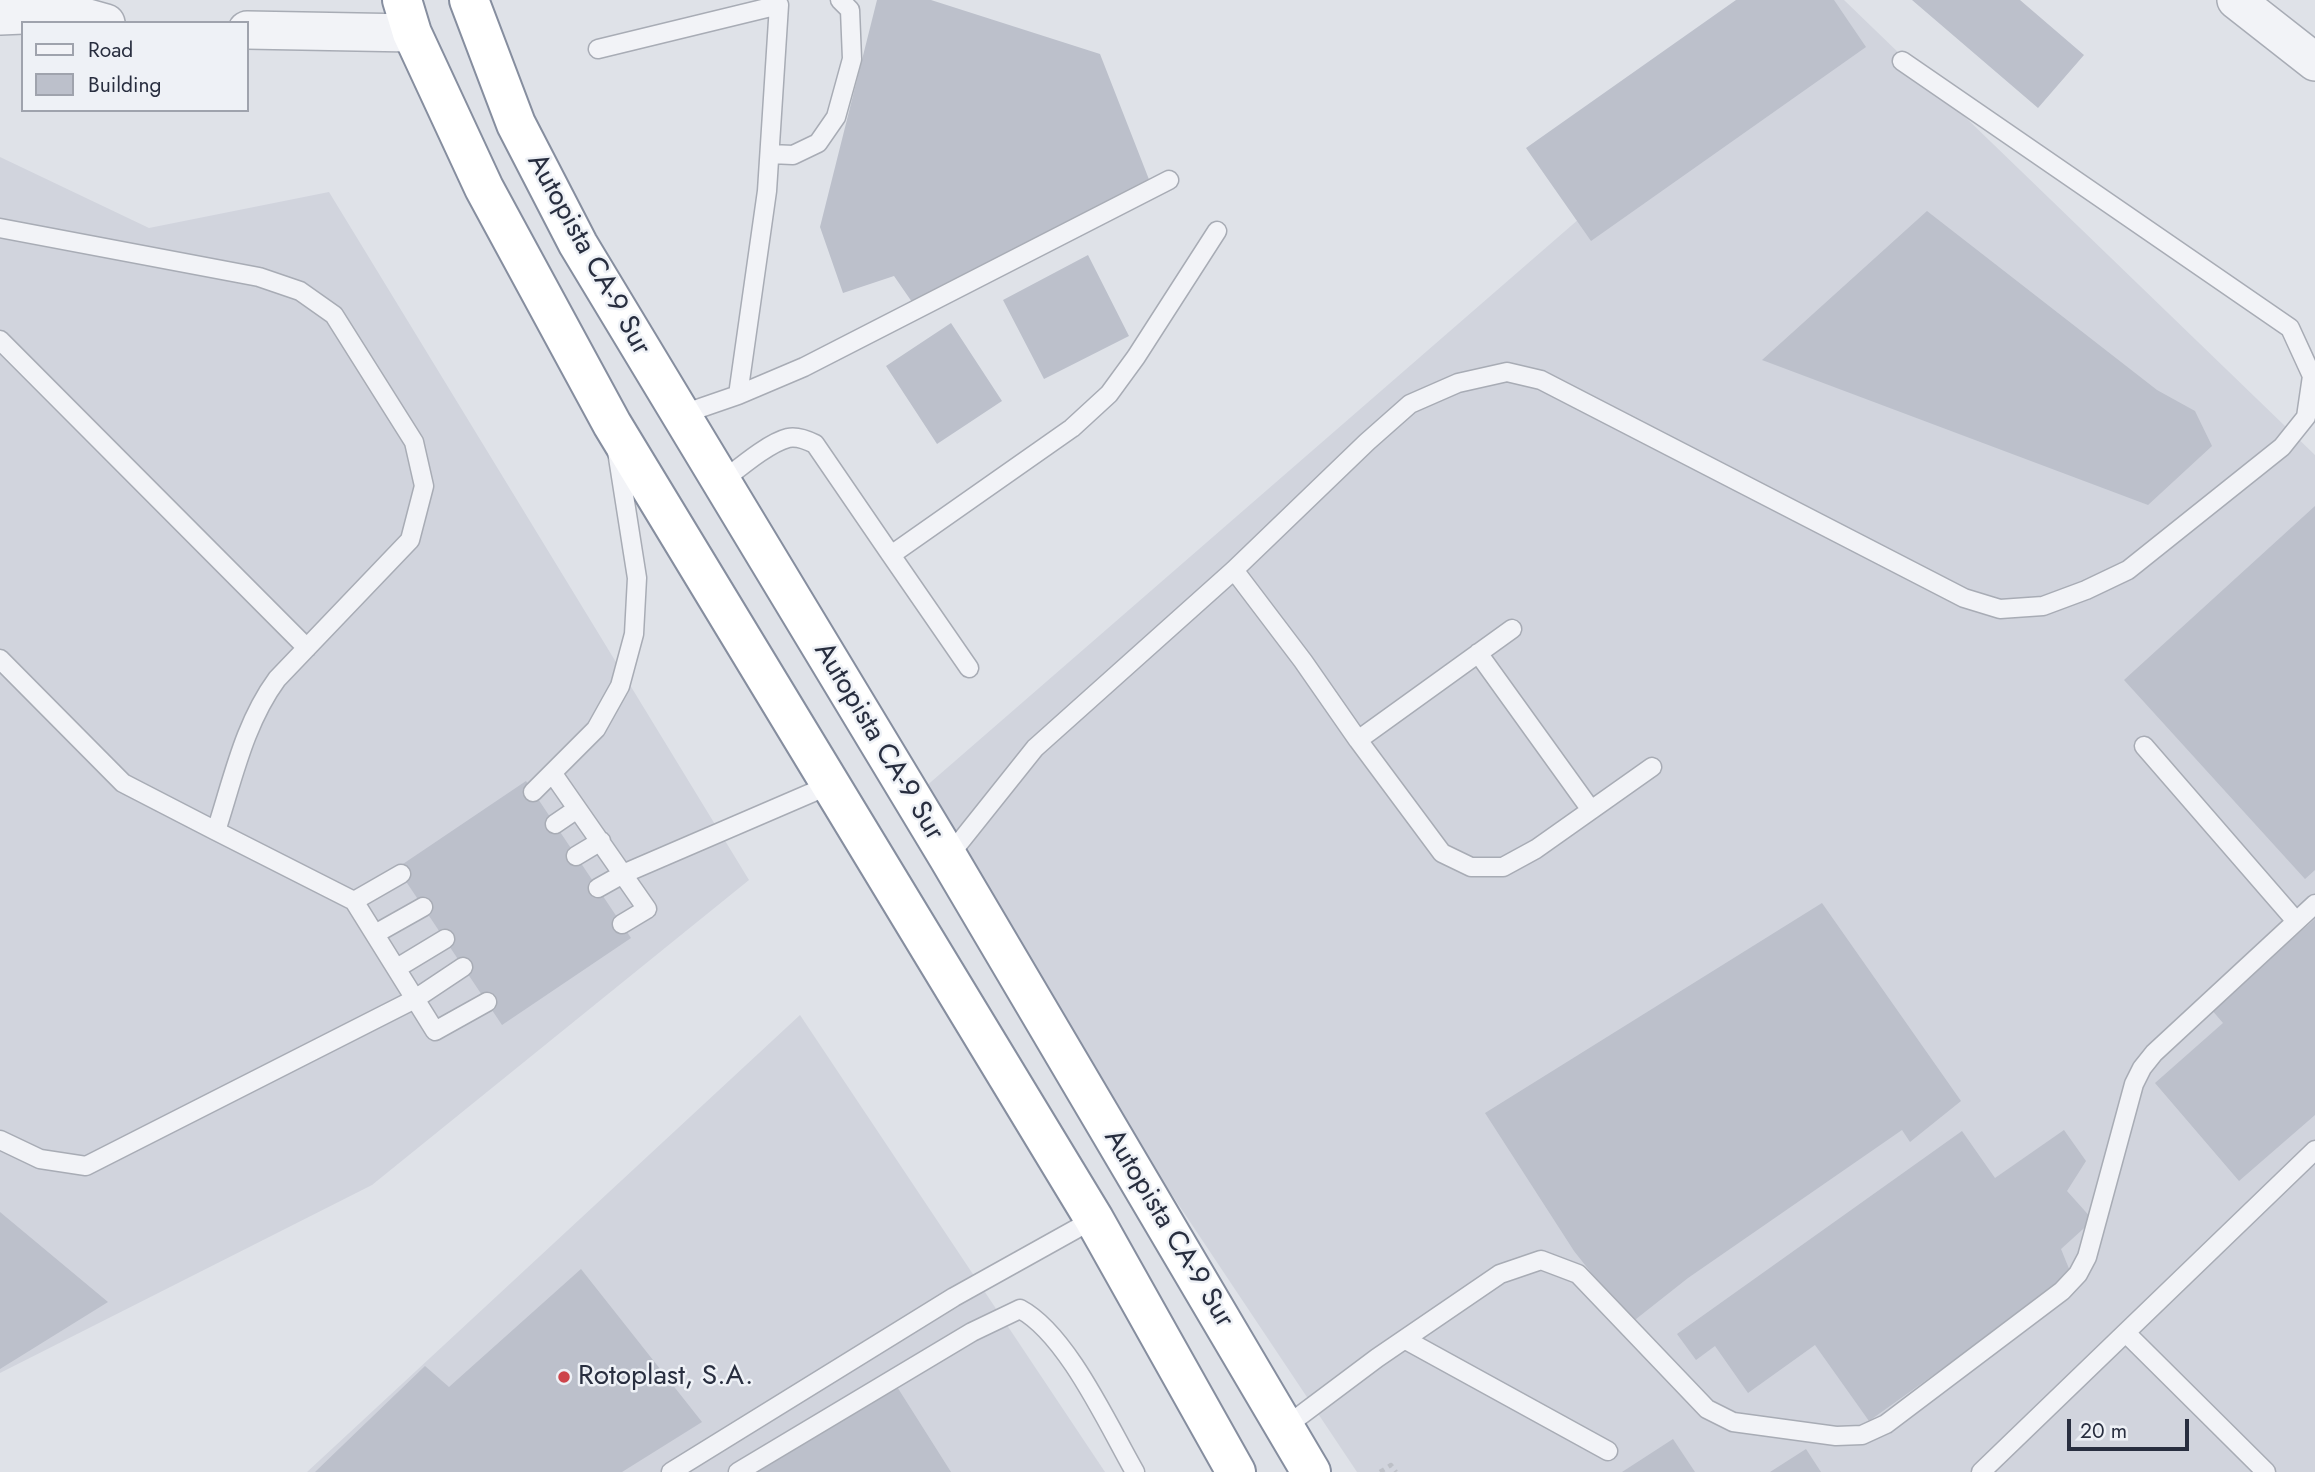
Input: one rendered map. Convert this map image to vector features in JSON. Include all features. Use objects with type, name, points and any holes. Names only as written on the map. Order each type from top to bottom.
[{"type":"highway","name":"Autopista CA-9 Sur","points":[[469,0],[516,124],[578,244],[948,857],[1311,1472]]},
{"type":"highway","name":"Autopista CA-9 Sur","points":[[407,16],[484,188],[612,424],[1094,1219],[1237,1472]]},
{"type":"street","points":[[2236,0],[2315,62]]},
{"type":"street","points":[[0,16],[80,6],[103,21]]},
{"type":"street","points":[[248,30],[407,16]]},
{"type":"lane","points":[[771,154],[793,155],[818,143],[836,117],[852,59],[850,10],[840,0]]},
{"type":"lane","points":[[598,49],[786,3],[771,154],[738,395]]},
{"type":"lane","points":[[948,857],[1035,748],[1234,570],[1410,404],[1458,383],[1507,372],[1541,380],[1964,598],[2000,609],[2043,606],[2128,570],[2282,447],[2306,417],[2312,376],[2290,328],[1902,61]]},
{"type":"lane","points":[[680,415],[738,395],[804,367],[1168,180]]},
{"type":"lane","points":[[0,228],[259,278],[300,291],[334,315],[414,442],[424,486],[410,540],[277,679],[262,699],[250,725],[216,831]]},
{"type":"lane","points":[[891,555],[1072,428],[1109,394],[1217,231]]},
{"type":"lane","points":[[0,340],[307,648]]},
{"type":"lane","points":[[533,792],[596,729],[620,686],[634,634],[637,578],[612,424]]},
{"type":"lane","points":[[721,482],[755,456],[788,438],[803,439],[815,444],[969,668]]},
{"type":"lane","points":[[1234,570],[1442,853],[1471,867],[1503,867],[1536,849],[1653,767]]},
{"type":"lane","points":[[1358,740],[1512,629]]},
{"type":"lane","points":[[1478,653],[1591,810]]},
{"type":"lane","points":[[0,659],[123,783],[354,901],[435,1031],[487,1002]]},
{"type":"lane","points":[[2144,746],[2296,921]]},
{"type":"lane","points":[[553,774],[647,909],[622,924]]},
{"type":"lane","points":[[598,888],[623,874],[832,784]]},
{"type":"lane","points":[[555,824],[578,810]]},
{"type":"lane","points":[[576,856],[601,842]]},
{"type":"lane","points":[[354,901],[401,874]]},
{"type":"lane","points":[[1285,1427],[1500,1274],[1541,1261],[1578,1274],[1707,1409],[1724,1418],[1733,1422],[1836,1436],[1862,1435],[1886,1424],[2062,1291],[2078,1274],[2087,1257],[2134,1084],[2142,1068],[2154,1053],[2315,904]]},
{"type":"lane","points":[[375,934],[423,907]]},
{"type":"lane","points":[[397,968],[445,939]]},
{"type":"lane","points":[[0,1140],[40,1159],[86,1166],[415,999],[463,967]]},
{"type":"lane","points":[[1981,1472],[2315,1150]]},
{"type":"lane","points":[[671,1472],[954,1297],[1094,1219]]},
{"type":"lane","points":[[738,1472],[972,1332],[1020,1309],[1034,1316],[1068,1354],[1135,1472]]},
{"type":"lane","points":[[2126,1332],[2266,1472]]},
{"type":"lane","points":[[1406,1340],[1608,1451]]},
{"type":"path","points":[[1380,1472],[1391,1465],[1396,1472]]},
{"type":"shaded area","points":[[1831,0],[1844,0],[2315,455],[2315,1472],[1357,1472],[909,801]]},
{"type":"shaded area","points":[[0,157],[149,228],[329,192],[749,880],[372,1185],[0,1373]]},
{"type":"shaded area","points":[[800,1015],[1105,1472],[307,1472]]},
{"type":"building","points":[[877,0],[931,0],[1100,54],[1150,182],[912,302],[894,276],[843,293],[820,227]]},
{"type":"building","points":[[1736,0],[1834,0],[1866,47],[1591,241],[1526,148]]},
{"type":"building","points":[[1912,0],[2020,0],[2084,55],[2038,108]]},
{"type":"building","points":[[1927,211],[2157,390],[2195,411],[2212,446],[2148,505],[1762,360]]},
{"type":"building","points":[[1088,255],[1129,336],[1044,379],[1003,300]]},
{"type":"building","points":[[951,323],[1002,401],[937,444],[886,366]]},
{"type":"building","points":[[2315,506],[2315,870],[2305,879],[2124,680]]},
{"type":"building","points":[[526,781],[631,938],[502,1025],[397,868]]},
{"type":"building","points":[[1822,903],[1961,1101],[1910,1142],[1902,1130],[1688,1278],[1631,1323],[1574,1251],[1485,1113]]},
{"type":"building","points":[[2315,919],[2315,1115],[2239,1181],[2155,1083],[2223,1023],[2211,1009]]},
{"type":"building","points":[[2064,1130],[2086,1161],[2067,1191],[2093,1220],[2061,1249],[2072,1276],[1869,1421],[1815,1345],[1748,1393],[1715,1346],[1696,1360],[1677,1334],[1962,1131],[1995,1178]]},
{"type":"building","points":[[0,1212],[108,1302],[0,1369]]},
{"type":"building","name":"Rotoplast, S.A.","points":[[581,1269],[702,1422],[622,1472],[315,1472],[425,1366],[449,1387]]},
{"type":"building","points":[[894,1382],[951,1472],[752,1472]]},
{"type":"building","points":[[1673,1439],[1695,1472],[1622,1472]]},
{"type":"building","points":[[1806,1449],[1821,1472],[1770,1472]]},
{"type":"place","name":"Rotoplast, S.A.","points":[[564,1377]]}]
